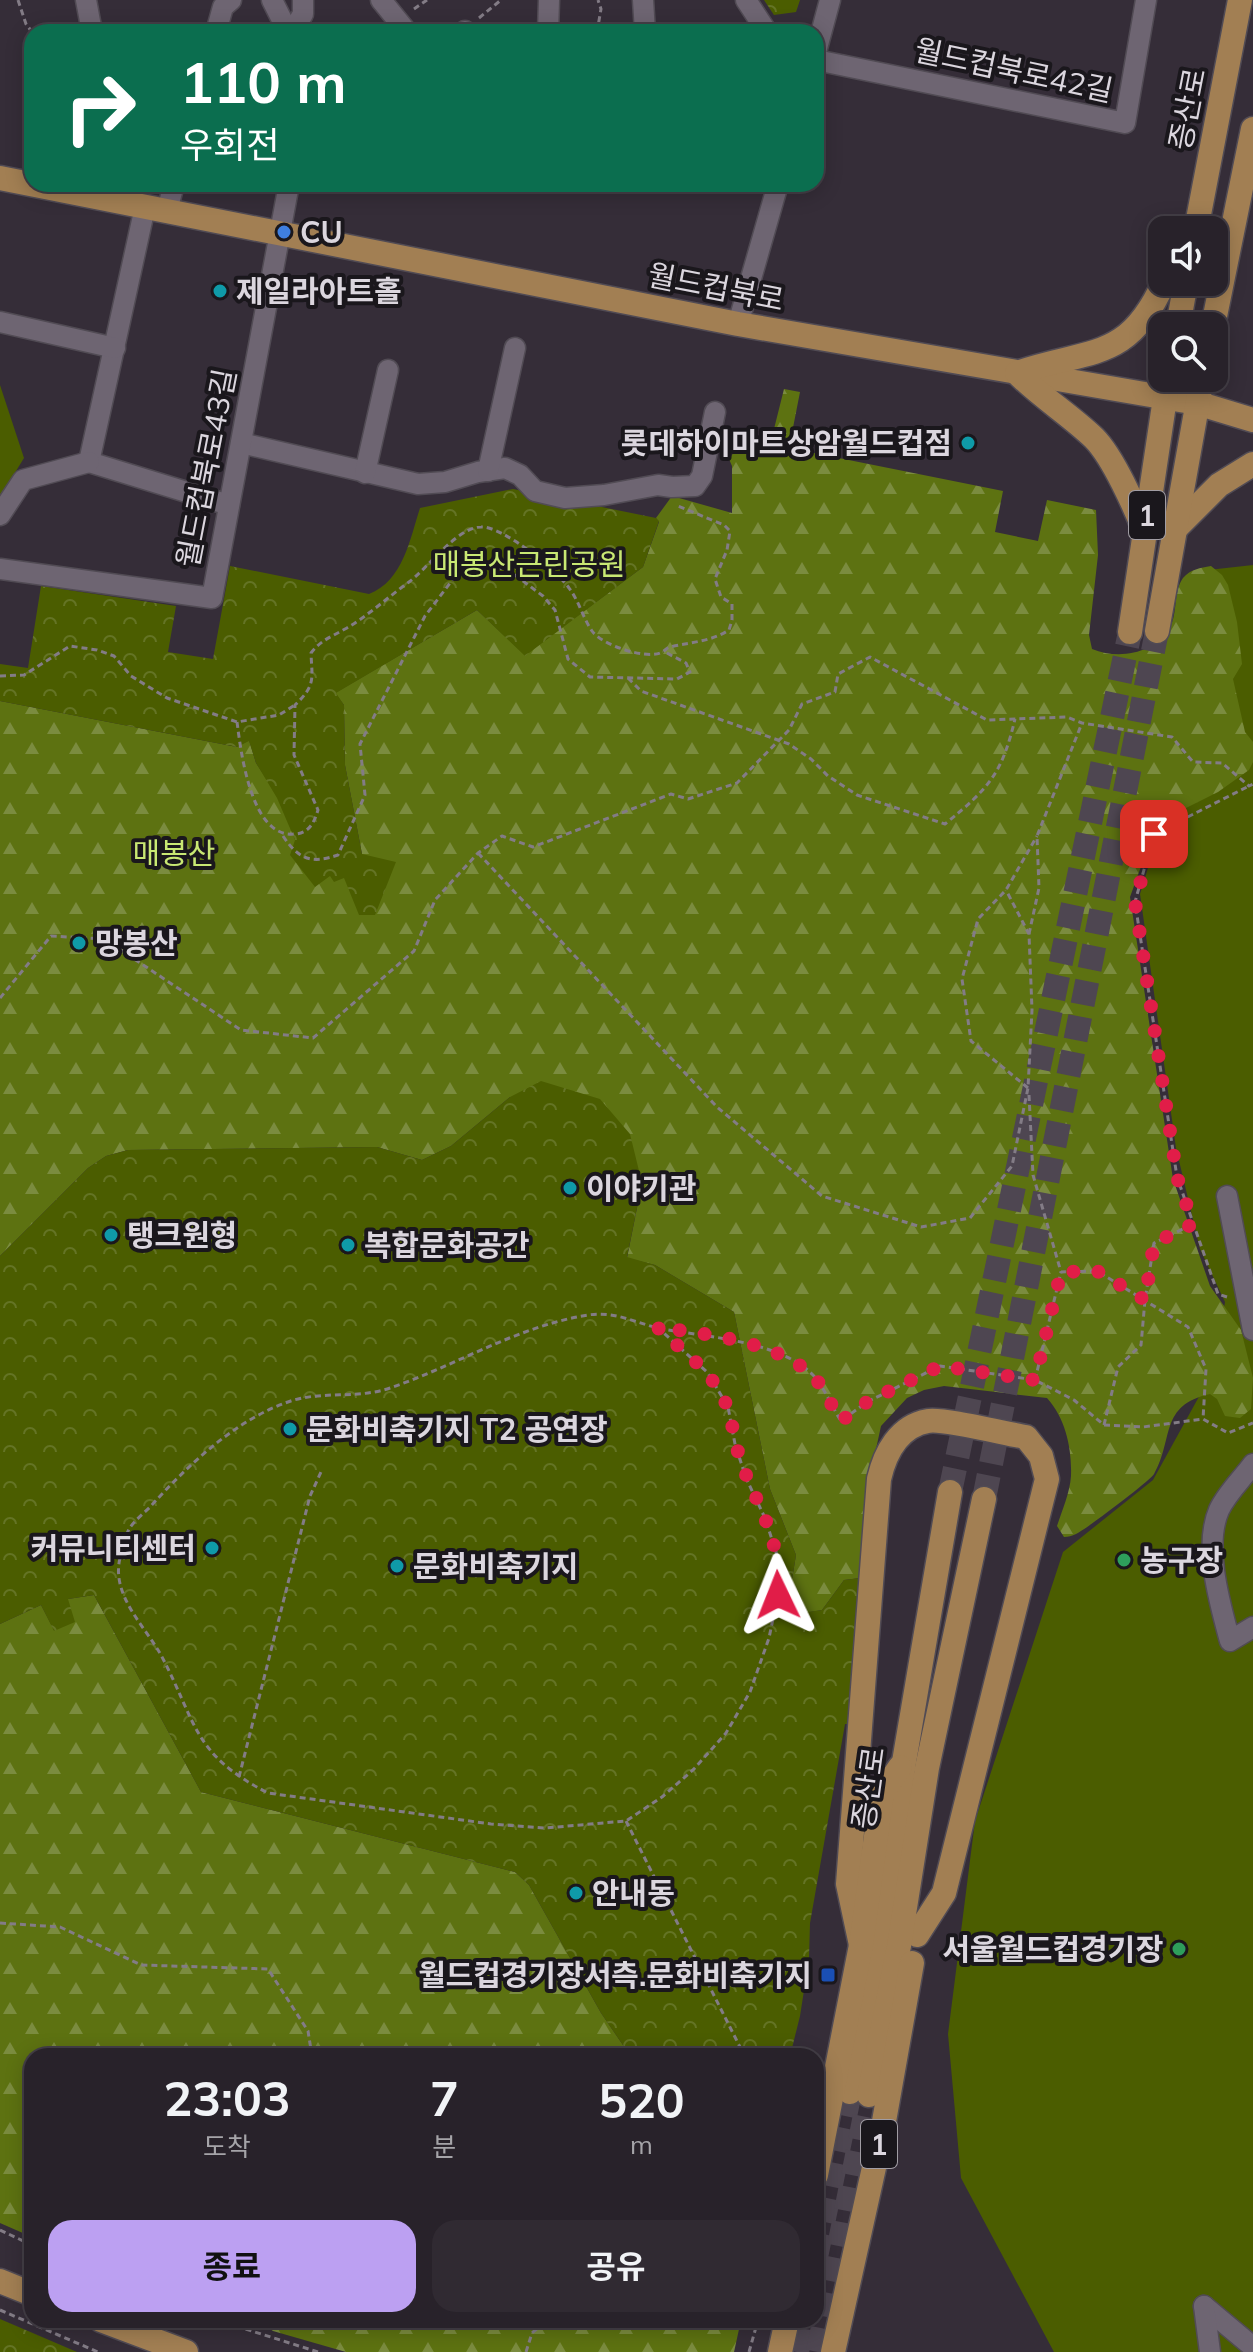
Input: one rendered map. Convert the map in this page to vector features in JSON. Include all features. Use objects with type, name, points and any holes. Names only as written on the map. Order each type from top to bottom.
[{"type":"main road","name":"증산로","points":[[1199,216],[1240,0]]},
{"type":"main road","points":[[1216,312],[1253,129]]},
{"type":"main road","name":"월드컵북로","points":[[0,179],[24,182]]},
{"type":"main road","name":"월드컵북로","points":[[82,192],[738,324],[1017,373],[1148,385]]},
{"type":"main road","points":[[1145,532],[1137,510],[1097,441],[1038,394],[1017,373],[1044,363],[1088,355],[1126,337],[1141,324],[1156,296]]},
{"type":"main road","name":"1","points":[[1130,632],[1165,392]]},
{"type":"main road","name":"월드컵북로","points":[[1176,392],[1197,403],[1253,420]]},
{"type":"main road","name":"1","points":[[1157,631],[1199,392]]},
{"type":"main road","points":[[1174,530],[1219,485],[1253,464]]},
{"type":"main road","points":[[861,1945],[848,1884],[879,1479],[885,1455],[908,1428],[930,1420],[1026,1437],[1041,1456],[1047,1479],[944,1893],[917,1935]]},
{"type":"main road","name":"증산로","points":[[915,1765],[950,1492]]},
{"type":"main road","name":"증산로","points":[[860,2094],[879,1947],[915,1765],[984,1499]]},
{"type":"main road","name":"1","points":[[824,2134],[861,1945],[882,1793],[915,1765],[937,1809],[883,2127],[833,2352]]},
{"type":"main road","points":[[0,2281],[24,2291]]},
{"type":"main road","points":[[122,2328],[186,2352]]},
{"type":"main road","points":[[780,2352],[785,2328]]},
{"type":"street","points":[[86,0],[90,24]]},
{"type":"street","points":[[218,24],[223,7],[231,0]]},
{"type":"street","points":[[272,0],[286,24]]},
{"type":"street","points":[[296,24],[303,14],[303,0]]},
{"type":"street","points":[[381,0],[400,24]]},
{"type":"street","points":[[548,24],[549,0]]},
{"type":"street","points":[[643,0],[644,24]]},
{"type":"street","points":[[746,0],[762,24]]},
{"type":"street","points":[[824,24],[830,0]]},
{"type":"street","name":"월드컵북로42길","points":[[824,62],[1125,123],[1146,0]]},
{"type":"street","points":[[89,462],[115,348],[156,209],[168,192]]},
{"type":"street","name":"월드컵북로43길","points":[[0,569],[212,598],[288,192]]},
{"type":"street","points":[[738,324],[776,192]]},
{"type":"street","points":[[0,322],[115,348]]},
{"type":"street","points":[[488,471],[515,348]]},
{"type":"street","points":[[365,473],[388,370]]},
{"type":"street","points":[[241,443],[418,484],[445,482],[505,468],[520,475],[535,491],[565,498],[661,485],[695,486],[702,476],[715,412]]},
{"type":"street","points":[[0,515],[23,480],[89,462],[229,505]]},
{"type":"street","points":[[1227,1196],[1253,1330]]},
{"type":"street","points":[[1253,1464],[1224,1502],[1212,1539],[1221,1608],[1230,1641],[1253,1627]]},
{"type":"street","points":[[1210,2352],[1204,2306],[1253,2347]]},
{"type":"path","points":[[18,0],[26,24]]},
{"type":"path","points":[[489,0],[494,6]]},
{"type":"path","points":[[474,24],[501,0]]},
{"type":"path","points":[[598,0],[601,9],[598,24]]},
{"type":"path","points":[[0,676],[24,675],[70,646],[114,656],[131,676],[167,698],[237,722],[279,715],[305,696],[315,679],[311,653],[320,641],[346,629],[421,573],[456,537],[479,527],[507,534],[550,569],[569,588],[595,635],[604,642],[651,654],[716,638],[729,630],[732,620],[732,604],[721,597],[715,579],[727,550],[730,531],[724,525],[679,507],[664,494],[661,485]]},
{"type":"path","points":[[237,722],[246,782],[264,816],[288,843],[310,860],[319,861],[338,855],[365,795],[360,744],[425,616],[457,574],[482,564],[496,566],[515,575],[543,596],[555,610],[568,659],[590,677],[677,679],[690,672],[686,663],[663,651]]},
{"type":"path","points":[[0,998],[51,936],[104,939],[241,1030],[313,1038],[414,951],[435,900],[478,853],[502,836],[533,847],[671,794],[688,799],[737,783],[789,730],[802,704],[835,692],[838,674],[870,657],[987,720],[1067,717],[1082,723],[1172,737],[1193,762],[1222,763],[1251,785],[1154,834],[1135,902],[1177,1177],[1218,1294],[1248,1306]]},
{"type":"path","points":[[628,678],[641,691],[789,744],[857,795],[945,824],[971,803],[996,775],[1006,755],[1015,719]]},
{"type":"path","points":[[280,833],[302,834],[310,829],[318,810],[294,755],[295,705]]},
{"type":"path","points":[[1028,1088],[971,1041],[962,979],[978,919],[1006,890],[1037,836],[1082,723]]},
{"type":"path","points":[[1035,1380],[1061,1272],[1033,1175],[1028,1088],[1032,1010],[1029,934],[1039,888],[1037,836]]},
{"type":"path","points":[[478,853],[717,1107],[822,1196],[921,1227],[970,1218],[1012,1166],[1028,1088]]},
{"type":"path","points":[[1006,890],[1029,934]]},
{"type":"path","points":[[1104,1425],[1118,1367],[1141,1345],[1154,1243],[1193,1224]]},
{"type":"path","points":[[1061,1272],[1097,1271],[1188,1327],[1206,1369],[1203,1419]]},
{"type":"path","points":[[657,1327],[708,1373],[728,1407],[742,1467],[765,1518],[777,1555],[778,1595],[769,1638],[750,1692],[726,1733],[684,1778],[626,1821],[545,1828],[491,1824],[268,1793],[239,1778],[211,1754],[193,1726],[160,1654],[120,1589],[119,1561],[129,1529],[155,1501],[214,1447],[256,1417],[293,1400],[321,1395],[357,1396],[389,1389],[538,1329],[590,1315],[623,1316],[657,1327],[757,1347],[793,1361],[813,1376],[841,1421],[867,1402],[940,1366],[1035,1380],[1074,1400],[1104,1425],[1143,1427],[1203,1419],[1228,1433],[1253,1423]]},
{"type":"path","points":[[239,1778],[310,1496],[321,1472]]},
{"type":"path","points":[[626,1821],[741,2048]]},
{"type":"path","points":[[0,1923],[60,1927],[141,1965],[268,1969],[308,2031],[311,2048]]},
{"type":"path","points":[[0,2230],[24,2241]]},
{"type":"path","points":[[0,2310],[24,2320]]},
{"type":"path","points":[[42,2328],[98,2352]]},
{"type":"path","points":[[242,2328],[318,2352]]},
{"type":"path","points":[[526,2352],[532,2333],[538,2328]]},
{"type":"path","points":[[749,2352],[756,2328]]},
{"type":"green space","points":[[764,0],[800,0],[796,12],[774,15]]},
{"type":"green space","points":[[0,385],[24,458],[0,497]]},
{"type":"green space","name":"매봉산","points":[[784,389],[800,392],[789,448],[1003,491],[995,532],[1038,541],[1047,500],[1096,510],[1098,555],[1089,635],[1092,649],[1124,654],[1155,643],[1170,627],[1183,578],[1199,568],[1211,566],[1228,585],[1237,622],[1242,664],[1233,679],[1245,732],[1253,742],[1253,762],[1249,770],[1218,792],[1176,813],[1151,839],[1130,897],[1173,1179],[1210,1286],[1241,1330],[1253,1378],[1251,1409],[1240,1418],[1225,1416],[1217,1399],[1210,1394],[1183,1406],[1170,1425],[1154,1474],[1092,1524],[1064,1537],[1057,1526],[1070,1482],[1070,1455],[1059,1415],[1047,1398],[944,1386],[924,1390],[907,1398],[881,1426],[876,1449],[868,1577],[844,1580],[822,1610],[786,1616],[796,1555],[770,1489],[734,1312],[655,1265],[627,1258],[642,1183],[510,1097],[451,1146],[422,1160],[377,1147],[128,1150],[106,1156],[88,1168],[0,1256],[0,701],[237,747],[249,740],[256,763],[330,875],[344,877],[362,854],[345,765],[344,705],[335,693],[477,610],[525,655],[643,567],[659,522],[656,518],[672,496],[732,513],[732,466],[729,459],[740,444],[769,449]]},
{"type":"green space","name":"매봉산근린공원","points":[[513,489],[659,521],[643,567],[525,656],[477,610],[336,693],[344,705],[345,765],[362,854],[396,862],[375,915],[359,915],[344,878],[334,882],[330,876],[315,887],[290,855],[295,840],[277,798],[256,763],[249,741],[237,747],[0,701],[0,664],[28,668],[41,586],[176,606],[168,652],[213,659],[230,566],[369,594],[390,579],[404,558],[420,508]]},
{"type":"green space","points":[[1253,565],[1253,2352],[1054,2352],[961,2178],[948,2034],[975,1821],[1063,1552],[1153,1480],[1212,1373],[1225,1302],[1200,1249],[1176,1148],[1140,894],[1171,793],[1190,572]]},
{"type":"green space","name":"문화비축기지","points":[[541,1081],[600,1099],[630,1134],[642,1183],[627,1257],[655,1265],[734,1312],[770,1489],[796,1555],[786,1615],[822,1610],[844,1580],[868,1577],[856,1724],[845,1724],[810,1923],[809,1958],[800,2016],[792,2048],[625,2048],[601,2013],[529,1885],[515,1872],[201,1792],[94,1595],[68,1599],[75,1622],[54,1631],[41,1605],[0,1624],[0,1256],[88,1168],[106,1156],[128,1150],[377,1147],[422,1160],[451,1146],[510,1097]]},
{"type":"green space","points":[[94,1595],[201,1792],[515,1872],[529,1885],[601,2013],[625,2048],[24,2048],[24,2234],[0,2223],[0,1624],[41,1605],[54,1630],[68,1599]]},
{"type":"green space","points":[[0,2319],[77,2352],[0,2352]]},
{"type":"green space","points":[[269,2328],[739,2328],[734,2352],[346,2352]]},
{"type":"tunnel","points":[[984,1499],[1157,631]]},
{"type":"tunnel","points":[[950,1492],[1130,632]]},
{"type":"tunnel","points":[[824,2218],[850,2092]]},
{"type":"tunnel","points":[[824,2322],[869,2095]]},
{"type":"tunnel","points":[[797,2352],[802,2328]]},
{"type":"tunnel","points":[[818,2352],[823,2328]]},
{"type":"place","name":"CU","points":[[284,232]]},
{"type":"place","name":"제일라아트홀","points":[[220,291]]},
{"type":"place","name":"롯데하이마트상암월드컵점","points":[[968,443]]},
{"type":"place","name":"망봉산","points":[[79,943]]},
{"type":"place","name":"이야기관","points":[[570,1188]]},
{"type":"place","name":"탱크원형","points":[[111,1235]]},
{"type":"place","name":"복합문화공간","points":[[348,1245]]},
{"type":"place","name":"문화비축기지 T2 공연장","points":[[290,1429]]},
{"type":"place","name":"커뮤니티센터","points":[[212,1548]]},
{"type":"place","name":"농구장","points":[[1124,1560]]},
{"type":"place","name":"문화비축기지","points":[[397,1566]]},
{"type":"place","name":"안내동","points":[[576,1893]]},
{"type":"place","name":"서울월드컵경기장","points":[[1179,1949]]},
{"type":"place","name":"월드컵경기장서측.문화비축기지","points":[[828,1975]]},
{"type":"route","points":[[778,1595],[777,1555],[740,1461],[728,1407],[708,1373],[657,1327],[757,1347],[793,1361],[813,1376],[841,1421],[867,1402],[940,1366],[1035,1380],[1061,1272],[1097,1271],[1145,1300],[1154,1243],[1193,1224],[1177,1177],[1135,902],[1154,834]]}]
